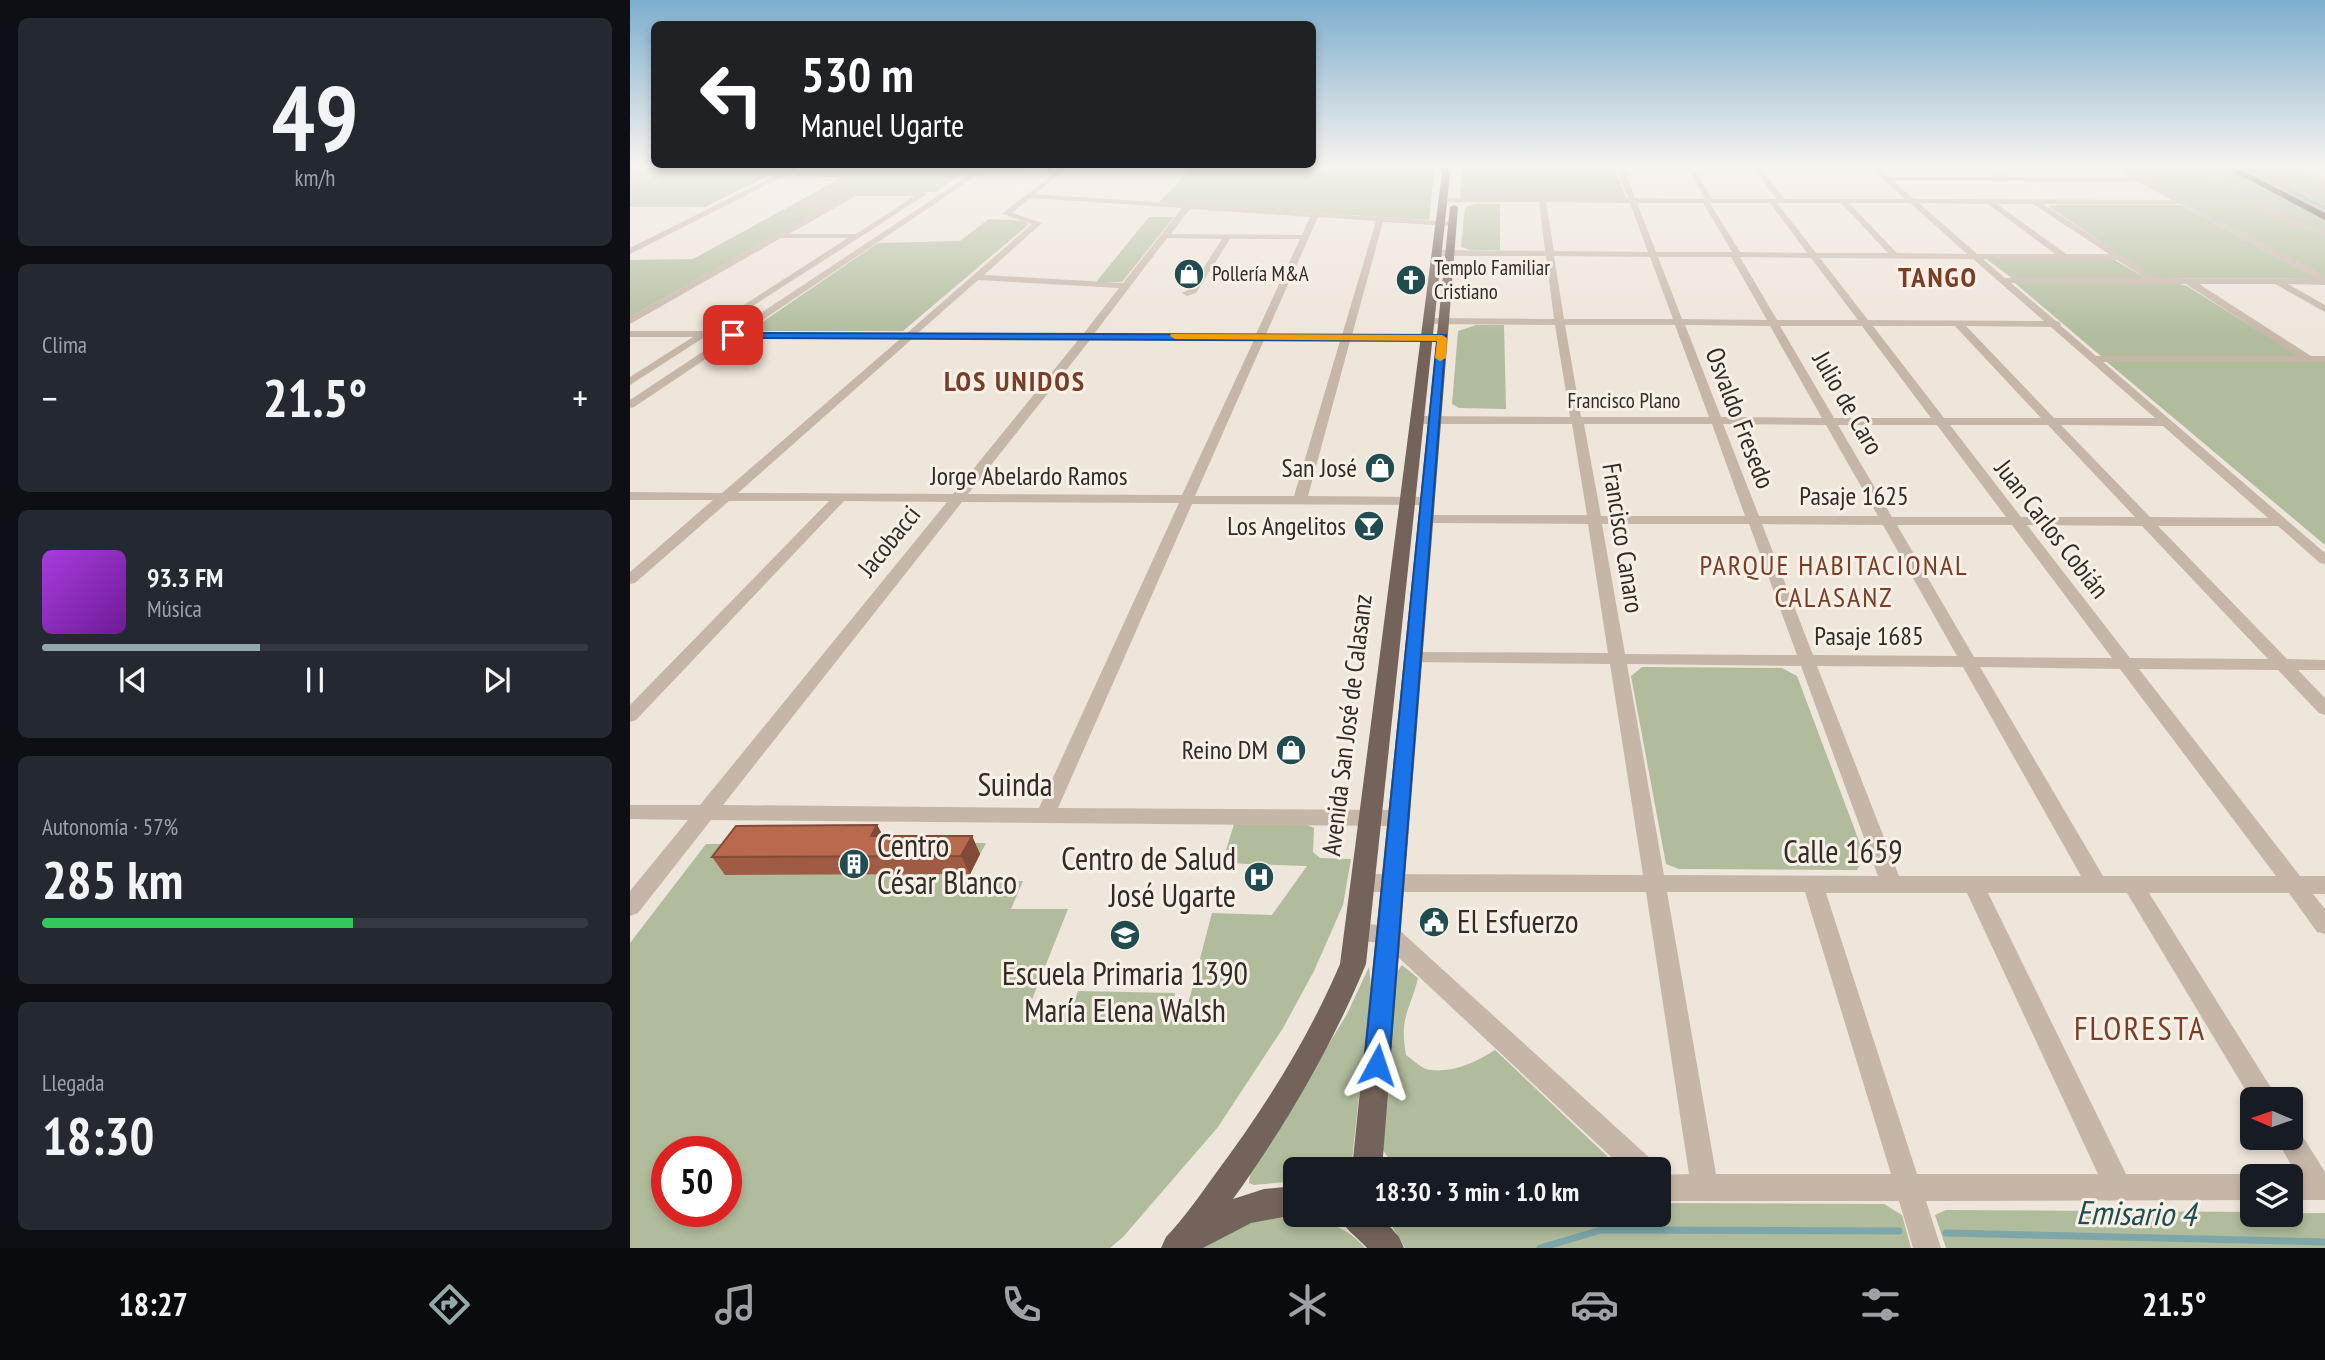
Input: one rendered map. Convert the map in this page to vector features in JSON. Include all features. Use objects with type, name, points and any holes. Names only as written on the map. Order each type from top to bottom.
[{"type":"main road","name":"Avenida San José de Calasanz","points":[[1179,1246],[1293,1088],[1336,1009],[1353,964],[1441,223]]},
{"type":"main road","points":[[1368,1157],[1452,224]]},
{"type":"main road","points":[[1179,1246],[1232,1213],[1266,1202],[1283,1201]]},
{"type":"main road","points":[[1370,1227],[1388,1248]]},
{"type":"street","points":[[630,250],[684,223]]},
{"type":"street","points":[[630,314],[685,282],[708,265],[783,223]]},
{"type":"street","points":[[630,321],[801,223]]},
{"type":"street","points":[[630,382],[877,223]]},
{"type":"street","points":[[630,405],[900,223]]},
{"type":"street","points":[[630,580],[1038,223]]},
{"type":"street","name":"Jacobacci","points":[[630,907],[1174,223]]},
{"type":"street","points":[[1045,815],[1311,223]]},
{"type":"street","points":[[1300,500],[1379,223]]},
{"type":"street","points":[[1444,223],[1452,224]]},
{"type":"street","name":"Francisco Canaro","points":[[1545,223],[1705,1188]]},
{"type":"street","name":"Osvaldo Fresedo","points":[[1640,223],[1892,884]]},
{"type":"street","name":"Julio de Caro","points":[[1717,223],[2097,885]]},
{"type":"street","name":"Juan Carlos Cobián","points":[[1789,223],[2325,925]]},
{"type":"street","points":[[1864,223],[1894,255]]},
{"type":"street","points":[[1940,223],[2325,560]]},
{"type":"street","points":[[2019,223],[2064,257]]},
{"type":"street","points":[[2067,223],[2155,281]]},
{"type":"street","points":[[2220,223],[2325,281]]},
{"type":"street","points":[[2295,223],[2325,234]]},
{"type":"street","points":[[779,236],[857,236]]},
{"type":"street","points":[[1164,236],[1305,237]]},
{"type":"street","points":[[1187,293],[1193,291],[1227,237]]},
{"type":"street","points":[[1437,253],[2118,257]]},
{"type":"street","points":[[976,277],[1125,286]]},
{"type":"street","points":[[2006,280],[2325,281]]},
{"type":"street","points":[[2188,281],[2309,359]]},
{"type":"street","points":[[2277,282],[2325,309]]},
{"type":"street","points":[[1429,321],[2057,324]]},
{"type":"street","points":[[1958,324],[2325,709]]},
{"type":"street","points":[[630,334],[705,334]]},
{"type":"street","points":[[733,335],[1442,338]]},
{"type":"street","points":[[2095,359],[2325,359]]},
{"type":"street","name":"Francisco Plano","points":[[1418,416],[2163,419]]},
{"type":"street","name":"Jorge Abelardo Ramos","points":[[630,496],[1408,501],[1427,510]]},
{"type":"street","points":[[630,716],[841,497]]},
{"type":"street","name":"Pasaje 1625","points":[[1427,510],[1595,520],[2282,522]]},
{"type":"street","name":"Pasaje 1685","points":[[1413,657],[2325,665]]},
{"type":"street","name":"Suinda","points":[[630,812],[1399,818]]},
{"type":"street","name":"Calle 1659","points":[[1362,883],[2325,886]]},
{"type":"street","points":[[1813,884],[1927,1248]]},
{"type":"street","points":[[1973,884],[2118,1187]]},
{"type":"street","points":[[2133,885],[2258,1087]]},
{"type":"street","points":[[1356,933],[1388,934],[1630,1157]]},
{"type":"street","points":[[2297,1150],[2322,1187]]},
{"type":"street","points":[[1671,1187],[2240,1187]]},
{"type":"street","points":[[2303,1187],[2322,1187]]},
{"type":"green space","points":[[758,223],[797,223],[630,317],[630,260],[693,259]]},
{"type":"green space","points":[[983,223],[1028,225],[903,331],[749,331],[878,243],[960,241]]},
{"type":"green space","points":[[1144,223],[1169,223],[1122,282],[1096,282]]},
{"type":"green space","points":[[1463,223],[1500,223],[1500,250],[1470,250],[1461,247]]},
{"type":"green space","points":[[2074,223],[2215,223],[2318,279],[2155,278]]},
{"type":"green space","points":[[2220,223],[2325,223],[2325,280]]},
{"type":"green space","points":[[1985,258],[2113,259],[2147,279],[2012,278]]},
{"type":"green space","points":[[2015,283],[2176,283],[2187,286],[2299,356],[2102,357]]},
{"type":"green space","points":[[1476,325],[1504,325],[1506,409],[1459,408],[1452,404],[1458,331]]},
{"type":"green space","points":[[2107,362],[2325,362],[2325,545]]},
{"type":"green space","points":[[1642,667],[1782,668],[1797,676],[1865,857],[1857,870],[1679,869],[1666,864],[1631,676]]},
{"type":"green space","points":[[1234,824],[1307,825],[1314,828],[1313,852],[1320,858],[1351,859],[1343,905],[1314,971],[1283,1028],[1218,1127],[1123,1237],[1110,1248],[630,1248],[630,943],[706,844],[986,843],[967,880],[1023,881],[1011,909],[1068,909],[1027,1012],[1070,1013],[1078,991],[1175,993],[1173,1003],[1188,1004],[1212,913],[1272,915],[1307,866],[1222,863]]},
{"type":"green space","points":[[1402,965],[1418,978],[1406,1015],[1406,1055],[1424,1068],[1448,1070],[1464,1066],[1495,1050],[1607,1157],[1388,1157],[1382,1149],[1395,975]]},
{"type":"green space","points":[[1369,967],[1371,987],[1352,1157],[1283,1157],[1283,1182],[1254,1185],[1249,1183],[1250,1174],[1347,1014]]},
{"type":"green space","points":[[1671,1203],[1884,1204],[1902,1215],[1911,1248],[1405,1248],[1393,1227],[1671,1227]]},
{"type":"green space","points":[[1946,1210],[2240,1212],[2240,1227],[2303,1227],[2303,1213],[2325,1213],[2325,1248],[1946,1248],[1935,1215]]},
{"type":"green space","points":[[1280,1215],[1283,1215],[1283,1227],[1337,1227],[1357,1239],[1365,1248],[1203,1248],[1248,1220]]},
{"type":"building","points":[[877,825],[871,836],[972,836],[961,856],[712,857],[736,826]]},
{"type":"waterway","name":"Emisario 4","points":[[1540,1248],[1601,1230],[1899,1231]]},
{"type":"waterway","name":"Emisario 4","points":[[1946,1233],[2325,1242]]},
{"type":"slow traffic","points":[[1175,336],[1442,338],[1440,358]]},
{"type":"place","name":"Pollería M&A","points":[[1189,274]]},
{"type":"place","name":"Templo Familiar Cristiano","points":[[1411,280]]},
{"type":"place","name":"San José","points":[[1380,468]]},
{"type":"place","name":"Los Angelitos","points":[[1369,526]]},
{"type":"place","name":"Reino DM","points":[[1291,750]]},
{"type":"place","name":"Centro César Blanco","points":[[854,864]]},
{"type":"place","name":"Centro de Salud José Ugarte","points":[[1259,877]]},
{"type":"place","name":"El Esfuerzo","points":[[1434,922]]},
{"type":"place","name":"Escuela Primaria 1390 María Elena Walsh","points":[[1125,935]]},
{"type":"district","name":"TANGO","points":[[1938,277]]},
{"type":"district","name":"LOS UNIDOS","points":[[1015,381]]},
{"type":"district","name":"PARQUE HABITACIONAL CALASANZ","points":[[1834,581]]},
{"type":"district","name":"FLORESTA","points":[[2140,1028]]},
{"type":"route","points":[[733,335],[1442,338],[1377,1065]]}]
